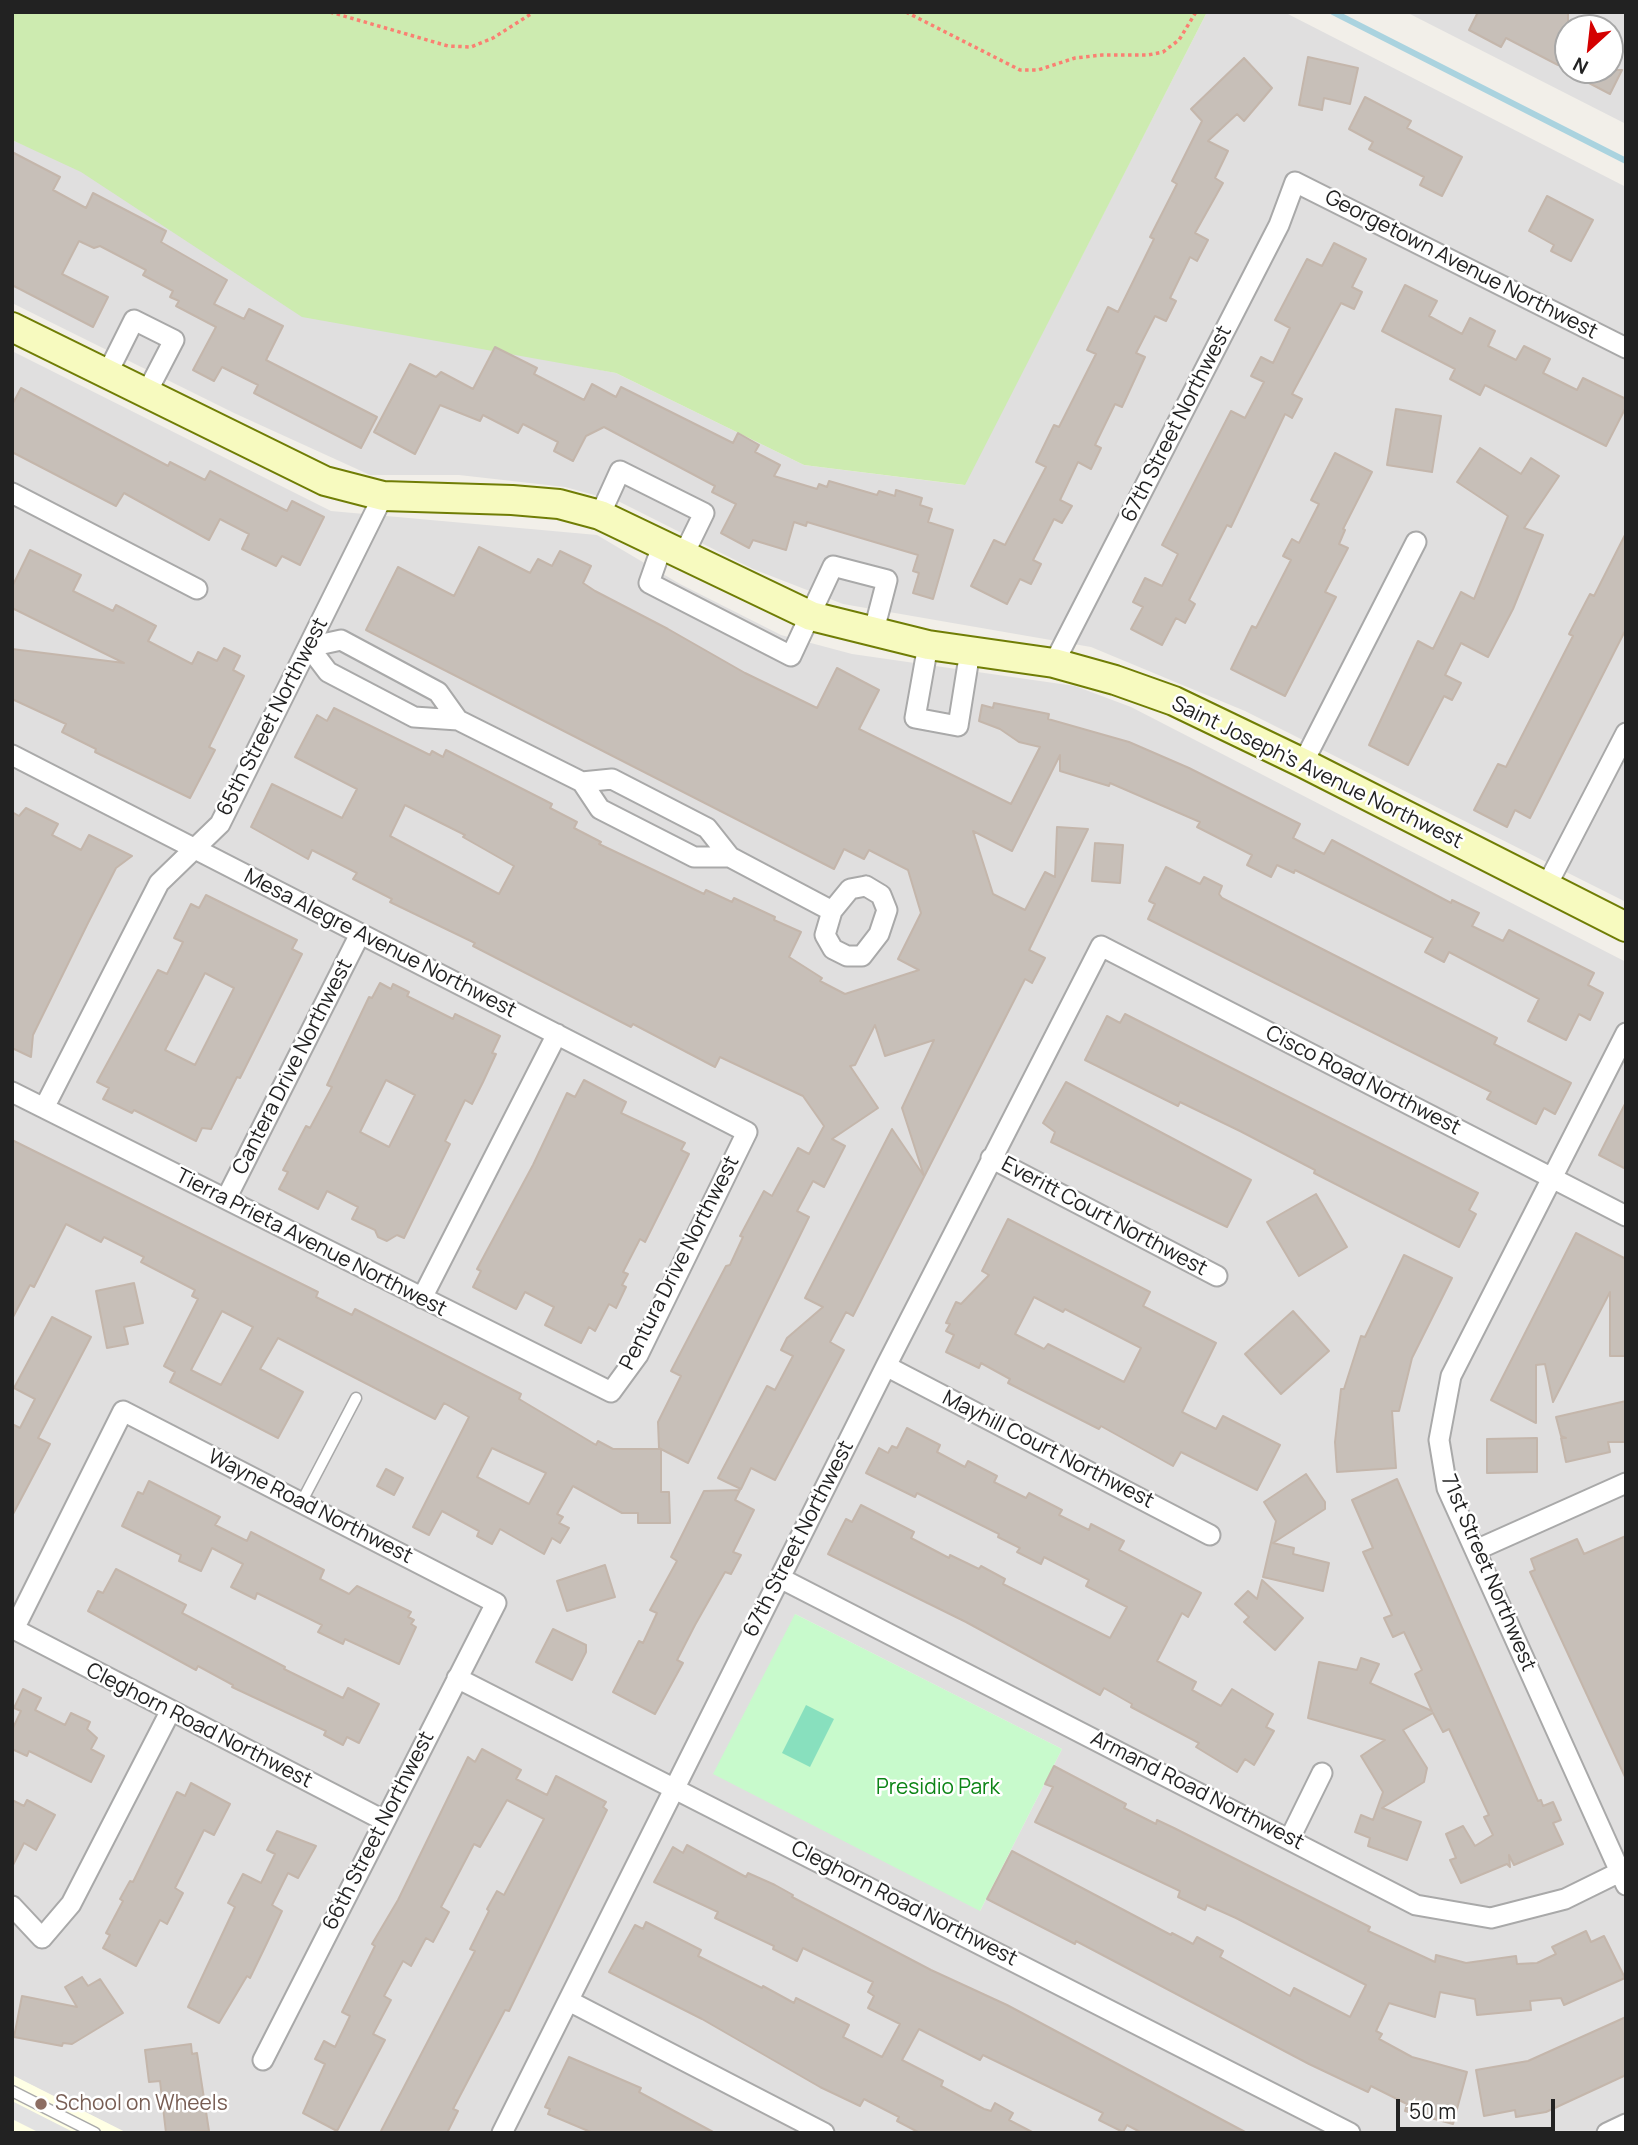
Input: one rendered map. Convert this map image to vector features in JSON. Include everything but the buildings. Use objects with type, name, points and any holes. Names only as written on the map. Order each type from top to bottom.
[{"type":"street","name":"Georgetown Avenue Northwest","points":[[1295,182],[1626,348]]},
{"type":"street","name":"67th Street Northwest","points":[[1054,663],[1279,225],[1295,182]]},
{"type":"street","points":[[107,374],[135,320],[174,340],[146,394]]},
{"type":"street","name":"Saint Joseph's Avenue Northwest","points":[[12,327],[325,481],[383,496],[559,504],[600,515],[811,617],[873,634],[928,645],[1054,663],[1115,680],[1174,701],[1304,763],[1626,928]]},
{"type":"street","points":[[600,515],[620,471],[704,513],[649,583],[792,656],[833,566],[887,580],[873,634]]},
{"type":"street","points":[[12,493],[197,589]]},
{"type":"street","name":"65th Street Northwest","points":[[44,1108],[159,883],[191,848],[220,824],[383,496]]},
{"type":"street","points":[[1304,763],[1416,542]]},
{"type":"street","points":[[457,720],[438,692],[341,640],[309,647],[328,672],[414,717],[457,720],[582,782],[600,809],[694,857],[730,857]]},
{"type":"street","points":[[928,645],[915,719],[958,726],[970,651]]},
{"type":"street","points":[[1546,887],[1626,733]]},
{"type":"street","name":"Mesa Alegre Avenue Northwest","points":[[12,755],[747,1132]]},
{"type":"street","points":[[582,782],[612,779],[708,828],[730,857],[832,911]]},
{"type":"street","name":"Cantera Drive Northwest","points":[[226,1199],[360,934]]},
{"type":"street","name":"67th Street Northwest","points":[[502,2133],[886,1366],[1101,946]]},
{"type":"street","name":"Cisco Road Northwest","points":[[1101,946],[1626,1216]]},
{"type":"street","name":"71st Street Northwest","points":[[1624,1875],[1447,1488],[1439,1440],[1445,1398],[1464,1348],[1626,1033]]},
{"type":"street","points":[[422,1298],[557,1034]]},
{"type":"street","name":"Tierra Prieta Avenue Northwest","points":[[12,1092],[611,1392]]},
{"type":"street","name":"Pentura Drive Northwest","points":[[611,1392],[638,1355],[747,1132]]},
{"type":"street","name":"Everitt Court Northwest","points":[[992,1158],[1217,1276]]},
{"type":"street","name":"Mayhill Court Northwest","points":[[886,1366],[1210,1535]]},
{"type":"street","name":"Wayne Road Northwest","points":[[14,1629],[123,1411],[496,1603]]},
{"type":"street","points":[[1476,1550],[1626,1482]]},
{"type":"street","name":"Armand Road Northwest","points":[[780,1578],[1416,1905],[1491,1918],[1565,1899],[1624,1875]]},
{"type":"street","name":"66th Street Northwest","points":[[262,2060],[496,1603]]},
{"type":"street","name":"Cleghorn Road Northwest","points":[[14,1629],[385,1821]]},
{"type":"street","name":"Cleghorn Road Northwest","points":[[457,1678],[675,1786],[1350,2133]]},
{"type":"street","points":[[12,1906],[42,1938],[71,1904],[170,1712]]},
{"type":"street","points":[[1290,1838],[1322,1773]]},
{"type":"street","points":[[569,2001],[824,2133]]},
{"type":"street","points":[[1607,2133],[1626,2124]]},
{"type":"lane","points":[[302,1502],[356,1398]]},
{"type":"lane","points":[[12,2091],[95,2133]]},
{"type":"path","points":[[330,12],[448,46],[471,47],[493,38],[534,12]]},
{"type":"path","points":[[906,12],[1020,70],[1038,70],[1075,58],[1163,52],[1179,40],[1196,12]]},
{"type":"shaded area","points":[[1207,12],[1284,12],[1626,187],[1626,902],[1245,711],[1091,647],[843,604],[753,569],[620,502],[565,487],[459,475],[370,475],[234,413],[12,303],[12,140],[497,350],[616,373],[804,465],[964,485]]},
{"type":"shaded area","points":[[1406,12],[1626,12],[1626,124]]},
{"type":"shaded area","points":[[12,351],[331,511],[597,535],[680,584],[781,635],[852,654],[1075,686],[1131,707],[1626,962],[1626,2133],[127,2133],[12,2075]],"holes":[[[795,1614],[1062,1749],[980,1911]]]},
{"type":"shaded area","name":"School on Wheels","points":[[12,2075],[127,2133],[12,2133]]},
{"type":"shaded area","points":[[12,2101],[75,2133],[40,2133],[12,2119]]},
{"type":"green space","points":[[12,12],[1207,12],[965,485],[804,465],[616,373],[302,317],[81,172],[12,140]]},
{"type":"green space","name":"Presidio Park","points":[[795,1614],[1062,1749],[980,1911],[713,1774]]},
{"type":"green space","points":[[806,1705],[834,1719],[810,1767],[782,1753]]},
{"type":"waterway","points":[[1333,12],[1626,161]]},
{"type":"place","name":"School on Wheels","points":[[41,2104]]}]
